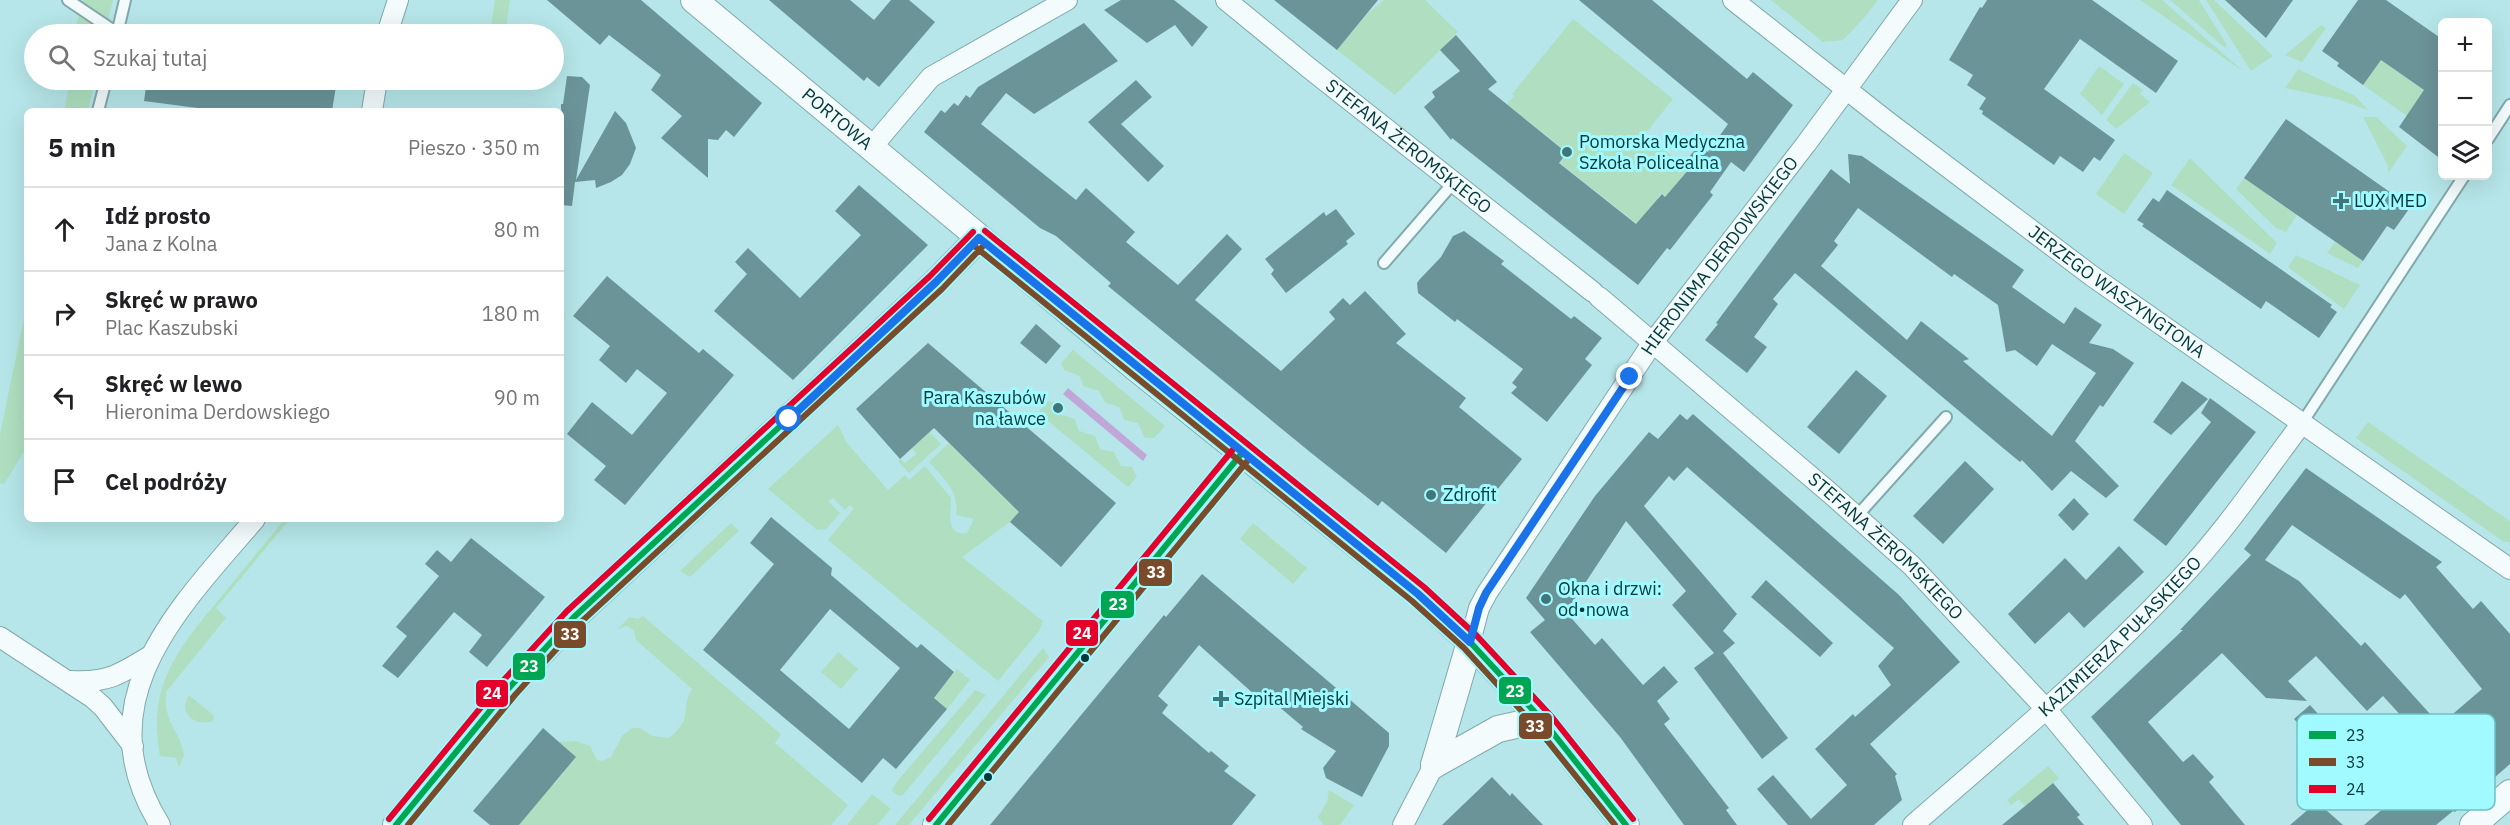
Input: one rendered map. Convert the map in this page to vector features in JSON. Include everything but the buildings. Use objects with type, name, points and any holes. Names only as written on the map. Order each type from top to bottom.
[{"type":"street","points":[[390,24],[398,0]]},
{"type":"street","name":"PORTOWA","points":[[694,0],[979,238],[1418,594],[1470,642],[1545,723],[1626,825]]},
{"type":"street","points":[[871,148],[931,77],[1067,0]]},
{"type":"street","name":"STEFANA ŻEROMSKIEGO","points":[[1226,0],[1596,294],[1857,516],[1911,565],[2046,709],[2142,825]]},
{"type":"street","name":"JERZEGO WASZYNGTONA","points":[[1733,0],[1847,90],[2092,276],[2510,569]]},
{"type":"street","name":"HIERONIMA DERDOWSKIEGO","points":[[1470,642],[1479,608],[1486,593],[1653,342],[1847,90],[1912,0]]},
{"type":"street","points":[[372,108],[375,90]]},
{"type":"street","points":[[396,825],[508,689],[574,617],[928,290],[979,238]]},
{"type":"street","name":"KAZIMIERZA PUŁASKIEGO","points":[[1913,825],[2046,709],[2148,613],[2180,579],[2236,511],[2302,423]]},
{"type":"street","points":[[936,825],[1242,453]]},
{"type":"street","points":[[160,825],[141,788],[133,746],[131,720],[135,696],[150,656],[165,632],[197,588],[252,522]]},
{"type":"street","points":[[0,637],[71,681],[103,707],[133,746]]},
{"type":"street","points":[[1403,825],[1434,765],[1470,642]]},
{"type":"street","points":[[71,681],[95,682],[114,677],[150,656]]},
{"type":"street","points":[[1434,765],[1498,729],[1545,723]]},
{"type":"street","points":[[2495,806],[2510,793]]},
{"type":"street","points":[[2473,825],[2490,810]]},
{"type":"lane","points":[[68,0],[103,24]]},
{"type":"lane","points":[[119,24],[125,0]]},
{"type":"lane","points":[[99,108],[103,90]]},
{"type":"lane","points":[[2492,132],[2510,105]]},
{"type":"lane","points":[[2302,423],[2461,180]]},
{"type":"lane","points":[[1384,263],[1454,182]]},
{"type":"lane","points":[[1857,516],[1946,417]]},
{"type":"green space","points":[[83,0],[113,0],[107,24],[77,24]]},
{"type":"green space","points":[[495,0],[510,0],[506,24],[491,24]]},
{"type":"green space","points":[[1384,0],[1425,0],[1458,32],[1395,95],[1337,50],[1369,12]]},
{"type":"green space","points":[[1771,0],[1878,0],[1843,40],[1823,42]]},
{"type":"green space","points":[[2140,0],[2162,0],[2244,72]]},
{"type":"green space","points":[[2170,0],[2199,0],[2227,45],[2225,48]]},
{"type":"green space","points":[[2206,0],[2214,0],[2273,56],[2251,71]]},
{"type":"green space","points":[[1573,19],[1673,99],[1645,134],[1688,169],[1666,196],[1661,193],[1657,199],[1661,202],[1641,227],[1560,163],[1568,153],[1507,104],[1514,96],[1512,94]]},
{"type":"green space","points":[[2321,25],[2326,28],[2302,62],[2285,55]]},
{"type":"green space","points":[[2376,56],[2429,94],[2421,95],[2407,116],[2363,85]]},
{"type":"green space","points":[[2099,66],[2124,84],[2102,115],[2080,94]]},
{"type":"green space","points":[[2298,69],[2355,96],[2368,110],[2337,99],[2285,88]]},
{"type":"green space","points":[[2133,83],[2143,90],[2140,94],[2150,102],[2116,129],[2106,120]]},
{"type":"green space","points":[[68,90],[93,90],[89,108],[65,108]]},
{"type":"green space","points":[[2363,117],[2376,117],[2407,146],[2388,173],[2388,166]]},
{"type":"green space","points":[[2124,153],[2153,173],[2124,214],[2096,194]]},
{"type":"green space","points":[[2190,158],[2277,243],[2270,254],[2171,185]]},
{"type":"green space","points":[[2244,178],[2248,181],[2250,179],[2269,192],[2268,196],[2297,215],[2286,232],[2276,228],[2236,189]]},
{"type":"green space","points":[[2335,242],[2339,245],[2341,243],[2360,256],[2359,259],[2363,261],[2358,268],[2327,253]]},
{"type":"green space","points":[[2296,255],[2360,285],[2344,309],[2288,267]]},
{"type":"green space","points":[[24,318],[24,452],[4,484],[0,483],[0,434]]},
{"type":"green space","points":[[1073,350],[1165,426],[1154,438],[1145,438],[1138,423],[1124,420],[1120,408],[1106,402],[1099,391],[1083,386],[1080,376],[1064,370],[1061,363]]},
{"type":"green space","points":[[1048,401],[1056,403],[1061,415],[1075,419],[1079,431],[1095,436],[1100,449],[1114,452],[1121,466],[1132,467],[1137,477],[1128,487],[1038,413]]},
{"type":"green space","points":[[2368,422],[2510,521],[2510,542],[2504,542],[2356,438]]},
{"type":"green space","points":[[838,425],[847,443],[888,490],[905,475],[909,480],[925,466],[951,498],[950,516],[955,531],[967,533],[974,519],[956,515],[957,507],[953,492],[929,462],[949,443],[1019,512],[1010,522],[962,557],[1043,621],[1039,631],[998,681],[828,540],[854,508],[849,505],[845,510],[833,498],[828,501],[840,513],[826,529],[817,530],[768,489]]},
{"type":"green space","points":[[930,432],[941,444],[909,473],[898,461],[900,459],[905,463],[916,454],[912,448]]},
{"type":"green space","points":[[283,522],[288,522],[216,608],[226,618],[166,692],[169,719],[184,755],[179,767],[176,758],[160,756],[158,705],[167,675],[179,651]]},
{"type":"green space","points":[[731,523],[739,531],[690,577],[680,571]]},
{"type":"green space","points":[[1253,523],[1307,568],[1293,584],[1240,539]]},
{"type":"green space","points":[[643,616],[781,734],[775,743],[848,805],[831,825],[519,825],[549,782],[554,785],[576,757],[559,742],[576,741],[590,746],[597,760],[602,761],[611,757],[622,736],[632,728],[640,728],[653,736],[669,738],[682,725],[692,689],[636,640],[634,631],[628,626],[618,629],[629,617],[638,619]]},
{"type":"green space","points":[[1043,648],[1049,657],[909,825],[895,825]]},
{"type":"green space","points":[[838,652],[858,669],[841,689],[821,672]]},
{"type":"green space","points":[[957,669],[970,680],[947,709],[934,698]]},
{"type":"green space","points":[[975,690],[986,695],[902,796],[897,795],[892,790],[895,784]]},
{"type":"green space","points":[[189,695],[213,715],[214,720],[201,722],[190,718],[185,708]]},
{"type":"green space","points":[[2048,766],[2059,778],[2025,806],[2019,799],[2011,805],[2007,800]]},
{"type":"green space","points":[[1329,790],[1354,805],[1340,825],[1323,825],[1318,817],[1327,802]]},
{"type":"green space","points":[[872,794],[891,809],[877,825],[847,825]]},
{"type":"shaded area","points":[[1068,388],[1147,455],[1143,461],[1063,394]]},
{"type":"transit line","name":"24","points":[[985,231],[1424,587],[1477,636],[1552,717],[1633,819]]},
{"type":"transit line","name":"24","points":[[389,819],[501,683],[567,611],[930,276],[973,232]]},
{"type":"transit line","name":"23","points":[[979,238],[1418,594],[1470,642],[1545,723],[1626,825]]},
{"type":"transit line","name":"23","points":[[396,825],[508,689],[574,617],[936,282],[979,238]]},
{"type":"transit line","name":"33","points":[[408,825],[515,695],[580,623],[942,289],[985,244]]},
{"type":"transit line","name":"33","points":[[973,245],[1412,601],[1464,648],[1538,729],[1615,825]]},
{"type":"transit line","name":"24","points":[[929,819],[1235,447]]},
{"type":"transit line","name":"23","points":[[936,825],[1242,453]]},
{"type":"transit line","name":"33","points":[[948,825],[1249,459]]},
{"type":"place","name":"Pomorska Medyczna Szkoła Policealna","points":[[1567,152]]},
{"type":"place","name":"LUX MED","points":[[2341,201]]},
{"type":"place","name":"Para Kaszubów na ławce","points":[[1058,408]]},
{"type":"place","name":"Zdrofit","points":[[1431,495]]},
{"type":"place","name":"Okna i drzwi: od•nowa","points":[[1546,599]]},
{"type":"place","name":"Szpital Miejski","points":[[1221,699]]},
{"type":"route","points":[[789,419],[936,282],[979,238],[1136,368],[1418,594],[1470,642],[1474,622],[1486,593],[1630,377]]}]
